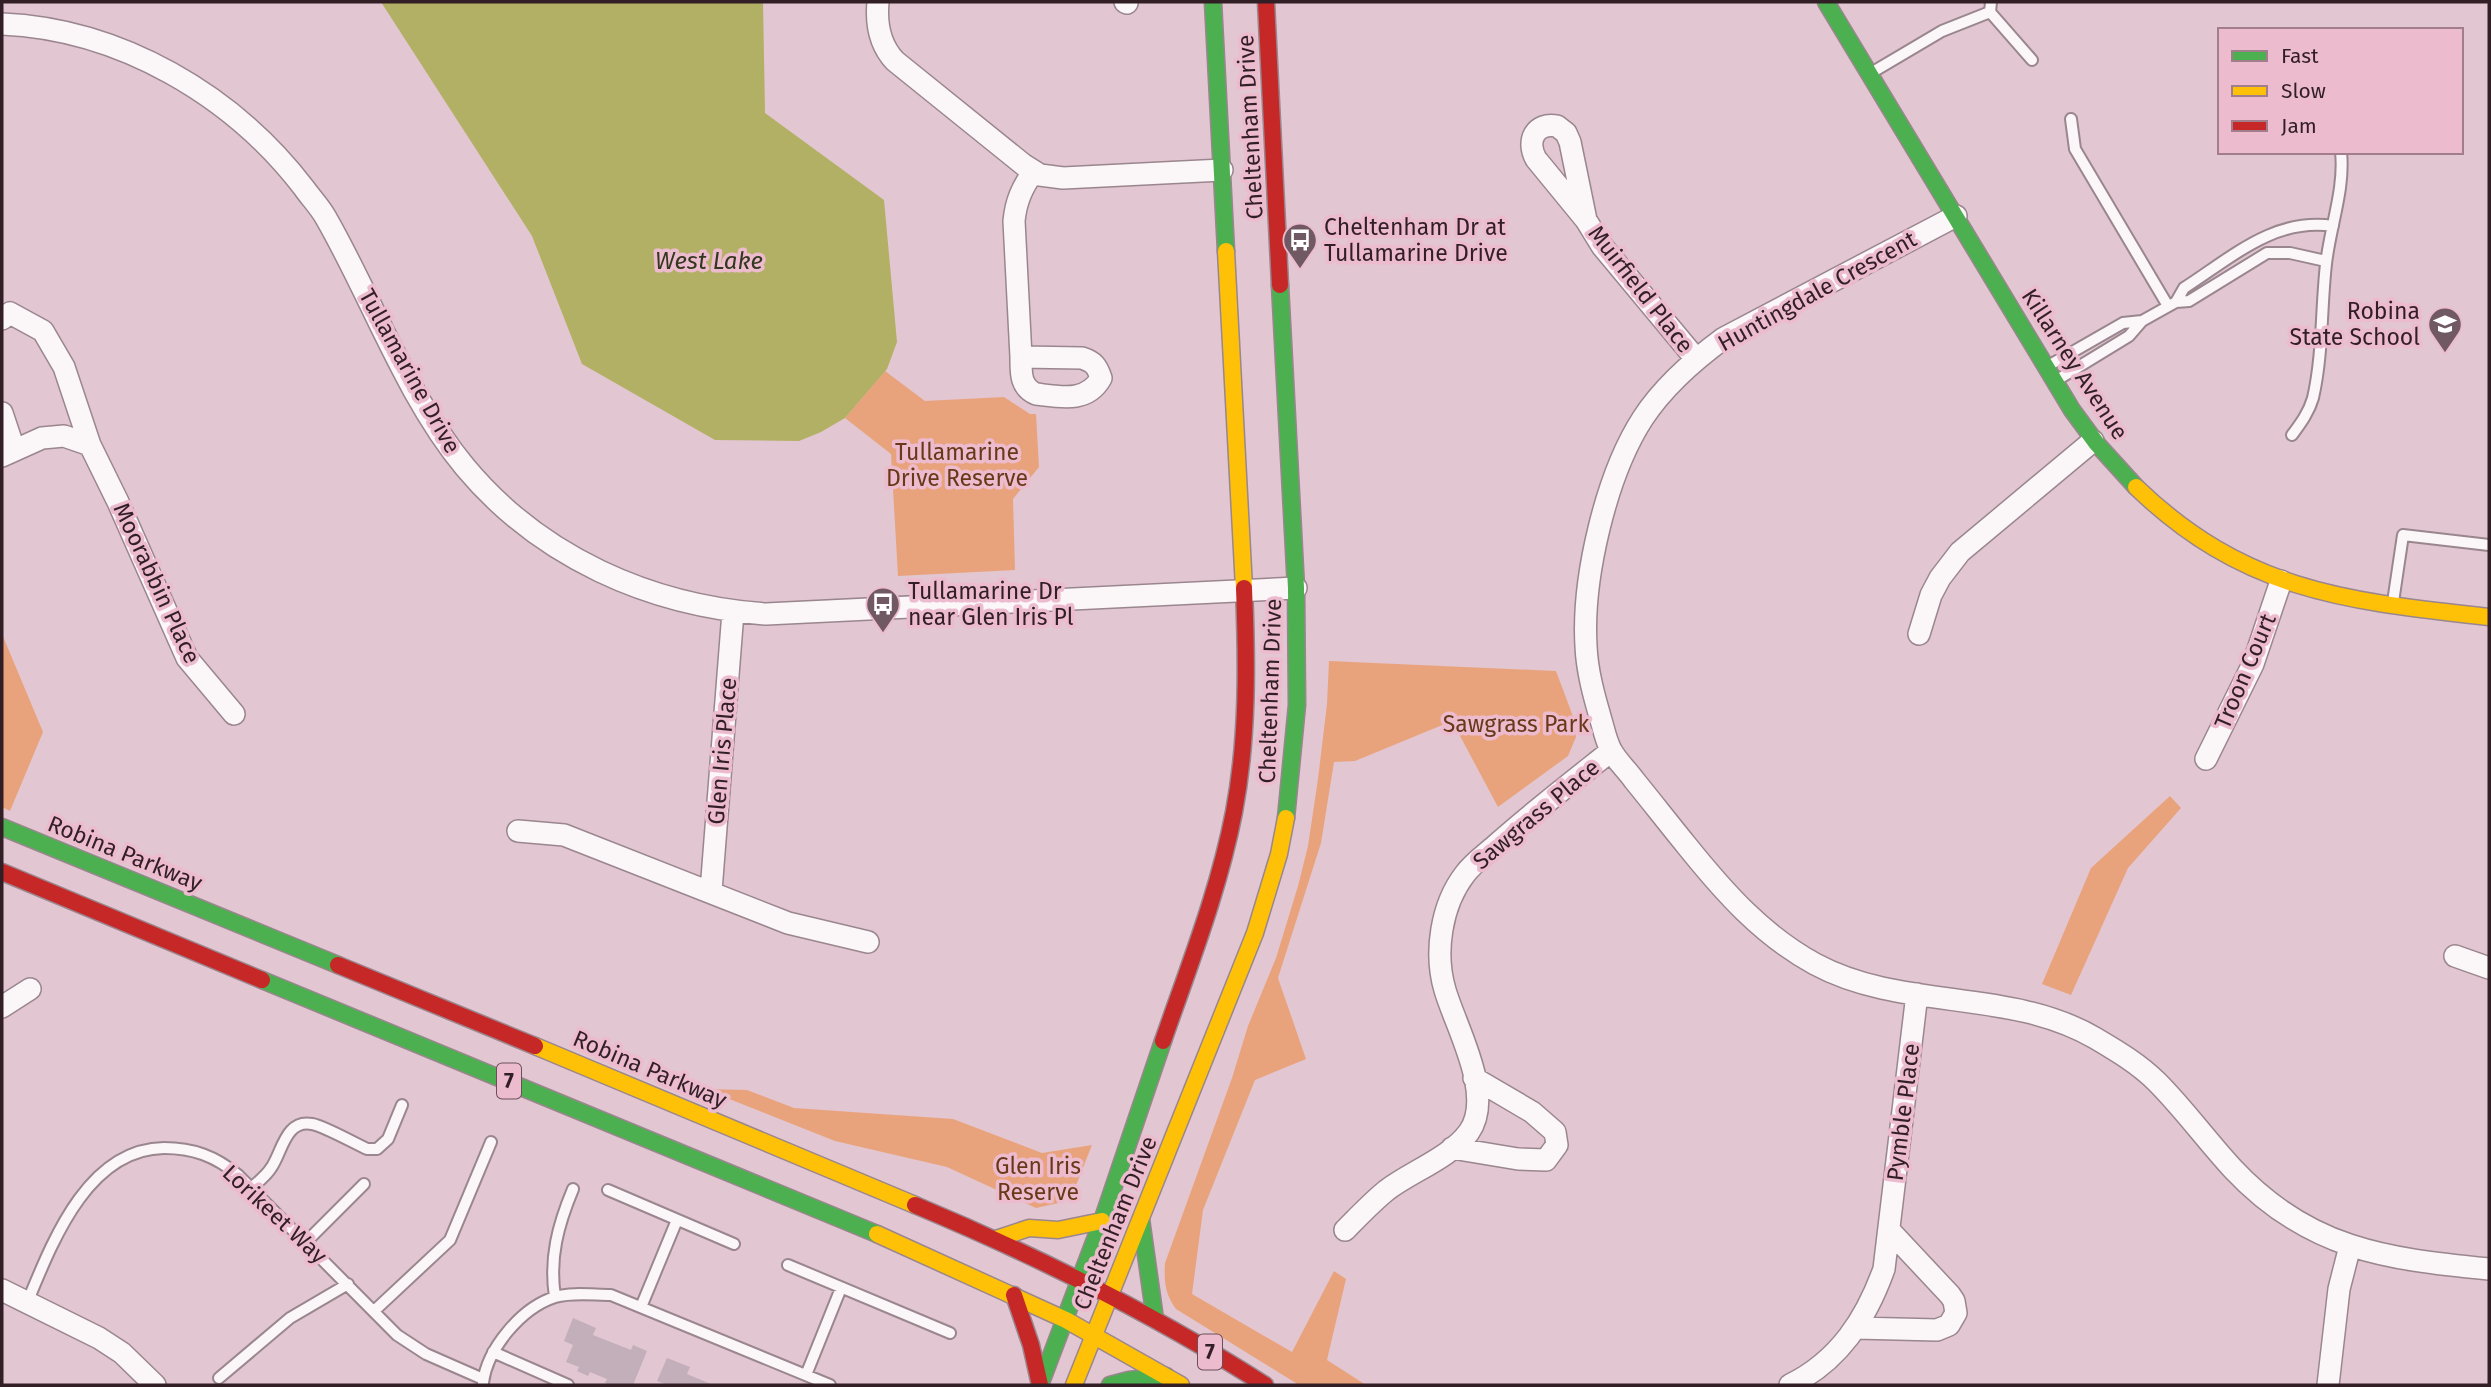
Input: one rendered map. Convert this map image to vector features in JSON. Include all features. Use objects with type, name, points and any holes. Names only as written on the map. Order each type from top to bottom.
[{"type":"main road","name":"Cheltenham Drive","points":[[1040,1385],[1102,1221],[1192,958],[1225,853],[1240,767],[1245,716],[1244,591],[1213,2]]},
{"type":"main road","name":"Cheltenham Drive","points":[[1074,1385],[1239,974],[1268,893],[1288,806],[1297,705],[1296,588],[1266,2]]},
{"type":"main road","name":"Killarney Avenue","points":[[1826,2],[2093,441],[2117,469],[2174,523],[2235,561],[2281,581],[2335,596],[2489,617]]},
{"type":"main road","name":"Robina Parkway","points":[[2,827],[451,1010],[996,1238],[1155,1319],[1265,1385]]},
{"type":"main road","name":"7","points":[[2,872],[924,1254],[1066,1320],[1181,1385]]},
{"type":"main road","points":[[1141,1219],[1155,1319]]},
{"type":"main road","points":[[996,1238],[1029,1228],[1058,1230],[1102,1221]]},
{"type":"main road","points":[[1014,1295],[1031,1345],[1040,1385]]},
{"type":"main road","points":[[1110,1385],[1166,1376]]},
{"type":"street","points":[[878,2],[878,23],[886,52],[1033,172],[1055,178],[1222,170]]},
{"type":"street","name":"Tullamarine Drive","points":[[2,24],[51,30],[125,51],[181,79],[217,102],[270,145],[325,215],[438,430],[465,467],[494,499],[567,554],[629,586],[695,605],[733,612],[811,613],[1296,588]]},
{"type":"street","points":[[1021,356],[1015,205],[1033,172]]},
{"type":"street","name":"Huntingdale Crescent","points":[[1956,216],[1724,338],[1696,359],[1645,416],[1629,443],[1604,507],[1588,594],[1586,646],[1593,695],[1611,751],[1715,882],[1769,934],[1793,951],[1830,971],[1878,987],[2017,1009],[2069,1025],[2091,1035],[2127,1057],[2156,1081],[2231,1166],[2269,1203],[2299,1222],[2350,1246],[2413,1262],[2489,1269]]},
{"type":"street","name":"Muirfield Place","points":[[1586,220],[1602,246],[1696,359]]},
{"type":"street","name":"Moorabbin Place","points":[[2,319],[10,313],[43,331],[64,367],[90,445],[187,658],[234,713]]},
{"type":"street","points":[[2,413],[8,453],[42,438],[64,436],[90,445]]},
{"type":"street","points":[[1919,634],[1931,595],[1949,564],[2093,441]]},
{"type":"street","name":"Troon Court","points":[[2206,759],[2253,664],[2281,581]]},
{"type":"street","name":"Glen Iris Place","points":[[710,891],[733,612]]},
{"type":"street","name":"Sawgrass Place","points":[[1345,1230],[1386,1191],[1452,1148],[1470,1130],[1479,1098],[1469,1055],[1444,988],[1439,954],[1444,918],[1452,895],[1465,872],[1522,821],[1611,751]]},
{"type":"street","points":[[519,831],[564,835],[788,923],[868,942]]},
{"type":"street","points":[[2455,956],[2489,968]]},
{"type":"street","points":[[2,1007],[30,989]]},
{"type":"street","name":"Pymble Place","points":[[1790,1385],[1807,1377],[1824,1364],[1857,1328],[1884,1269],[1917,994]]},
{"type":"street","points":[[1452,1148],[1518,1159],[1546,1160],[1557,1145],[1555,1132],[1532,1112],[1474,1078]]},
{"type":"street","points":[[1857,1328],[1937,1330],[1949,1325],[1956,1313],[1950,1295],[1890,1231]]},
{"type":"street","points":[[2328,1385],[2339,1289],[2350,1246]]},
{"type":"street","points":[[2,1290],[99,1338],[122,1353],[155,1385]]},
{"type":"lane","points":[[1871,74],[1990,7],[2032,60]]},
{"type":"lane","points":[[2071,119],[2075,149],[2172,304]]},
{"type":"lane","points":[[2292,435],[2306,415],[2313,397],[2323,319],[2326,261],[2343,169],[2341,154]]},
{"type":"lane","points":[[2172,304],[2184,288],[2270,233],[2304,224],[2333,226]]},
{"type":"lane","points":[[2055,382],[2129,336],[2142,321],[2172,304],[2189,300],[2267,253],[2290,253],[2326,261]]},
{"type":"lane","points":[[2046,367],[2123,323],[2142,321]]},
{"type":"lane","points":[[2392,605],[2403,535],[2489,545]]},
{"type":"lane","points":[[251,1188],[273,1165],[284,1139],[291,1130],[302,1124],[313,1124],[367,1149],[377,1149],[388,1139],[402,1105]]},
{"type":"lane","points":[[374,1311],[450,1240],[491,1142]]},
{"type":"lane","name":"Lorikeet Way","points":[[27,1303],[59,1230],[94,1181],[116,1163],[137,1152],[181,1148],[200,1152],[222,1162],[410,1345],[483,1382]]},
{"type":"lane","points":[[306,1242],[364,1184]]},
{"type":"lane","points":[[555,1297],[552,1259],[555,1241],[560,1220],[573,1189]]},
{"type":"lane","points":[[608,1190],[734,1244]]},
{"type":"lane","points":[[641,1307],[677,1220]]},
{"type":"lane","points":[[788,1265],[950,1333]]},
{"type":"lane","points":[[219,1378],[290,1318],[348,1284]]},
{"type":"lane","points":[[806,1375],[841,1288]]},
{"type":"lane","points":[[483,1382],[492,1352],[507,1331],[525,1314],[555,1297],[611,1295],[830,1385]]},
{"type":"lane","points":[[492,1352],[568,1385]]},
{"type":"green space","name":"Tullamarine Drive Reserve","points":[[885,371],[925,401],[1004,397],[1030,414],[1036,414],[1039,467],[1013,499],[1015,570],[898,576],[891,454],[845,418]]},
{"type":"green space","points":[[2,634],[43,732],[10,811],[2,807]]},
{"type":"green space","name":"Sawgrass Park","points":[[1329,661],[1556,671],[1574,719],[1576,737],[1568,756],[1498,807],[1452,721],[1355,761],[1334,762],[1321,843],[1278,978],[1306,1059],[1255,1080],[1203,1210],[1192,1294],[1292,1352],[1334,1271],[1346,1279],[1327,1360],[1366,1385],[1299,1385],[1176,1309],[1167,1293],[1165,1276],[1165,1263],[1248,1026],[1276,958],[1298,886],[1308,846],[1318,779]]},
{"type":"green space","points":[[2170,796],[2181,808],[2128,868],[2071,995],[2042,984],[2091,868]]},
{"type":"green space","name":"Glen Iris Reserve","points":[[704,1089],[747,1090],[794,1108],[953,1119],[1042,1153],[1092,1145],[1073,1193],[1063,1202],[1036,1208],[947,1167],[835,1141]]},
{"type":"water","name":"West Lake","points":[[381,2],[763,2],[765,113],[884,200],[897,342],[887,369],[845,418],[821,432],[799,441],[715,440],[582,364],[532,236]]},
{"type":"building","points":[[573,1318],[596,1328],[593,1335],[631,1350],[633,1345],[647,1351],[633,1385],[610,1385],[605,1383],[607,1379],[590,1372],[588,1376],[577,1371],[579,1367],[566,1362],[573,1345],[564,1341]]},
{"type":"building","points":[[667,1358],[690,1367],[687,1374],[713,1385],[668,1385],[657,1381]]},
{"type":"traffic: fast","points":[[1213,2],[1226,251]]},
{"type":"traffic: fast","points":[[1826,2],[2072,410],[2097,444],[2136,487]]},
{"type":"traffic: fast","points":[[1280,285],[1296,588],[1297,705],[1286,818]]},
{"type":"traffic: fast","points":[[2,827],[338,965]]},
{"type":"traffic: fast","points":[[262,980],[877,1234]]},
{"type":"traffic: fast","points":[[1040,1385],[1102,1221],[1163,1041]]},
{"type":"traffic: fast","points":[[1141,1219],[1155,1319]]},
{"type":"traffic: fast","points":[[1110,1385],[1166,1376]]},
{"type":"traffic: slow","points":[[1226,251],[1244,588]]},
{"type":"traffic: slow","points":[[2136,487],[2177,522],[2217,549],[2258,570],[2344,597],[2489,617]]},
{"type":"traffic: slow","points":[[1074,1385],[1255,933],[1279,854],[1286,818]]},
{"type":"traffic: slow","points":[[535,1046],[915,1205]]},
{"type":"traffic: slow","points":[[996,1239],[1029,1228],[1058,1230],[1102,1221]]},
{"type":"traffic: slow","points":[[877,1234],[1066,1320],[1181,1385]]},
{"type":"traffic: jam","points":[[1266,2],[1280,285]]},
{"type":"traffic: jam","points":[[1163,1041],[1212,899],[1234,812],[1242,756],[1245,700],[1244,588]]},
{"type":"traffic: jam","points":[[2,872],[262,980]]},
{"type":"traffic: jam","points":[[338,965],[535,1046]]},
{"type":"traffic: jam","points":[[915,1205],[1006,1245],[1138,1310],[1265,1385]]},
{"type":"traffic: jam","points":[[1014,1295],[1031,1345],[1040,1385]]},
{"type":"place","name":"Cheltenham Dr at Tullamarine Drive","points":[[1300,270]]},
{"type":"place","name":"Robina State School","points":[[2445,354]]},
{"type":"place","name":"Tullamarine Dr near Glen Iris Pl","points":[[883,634]]}]
